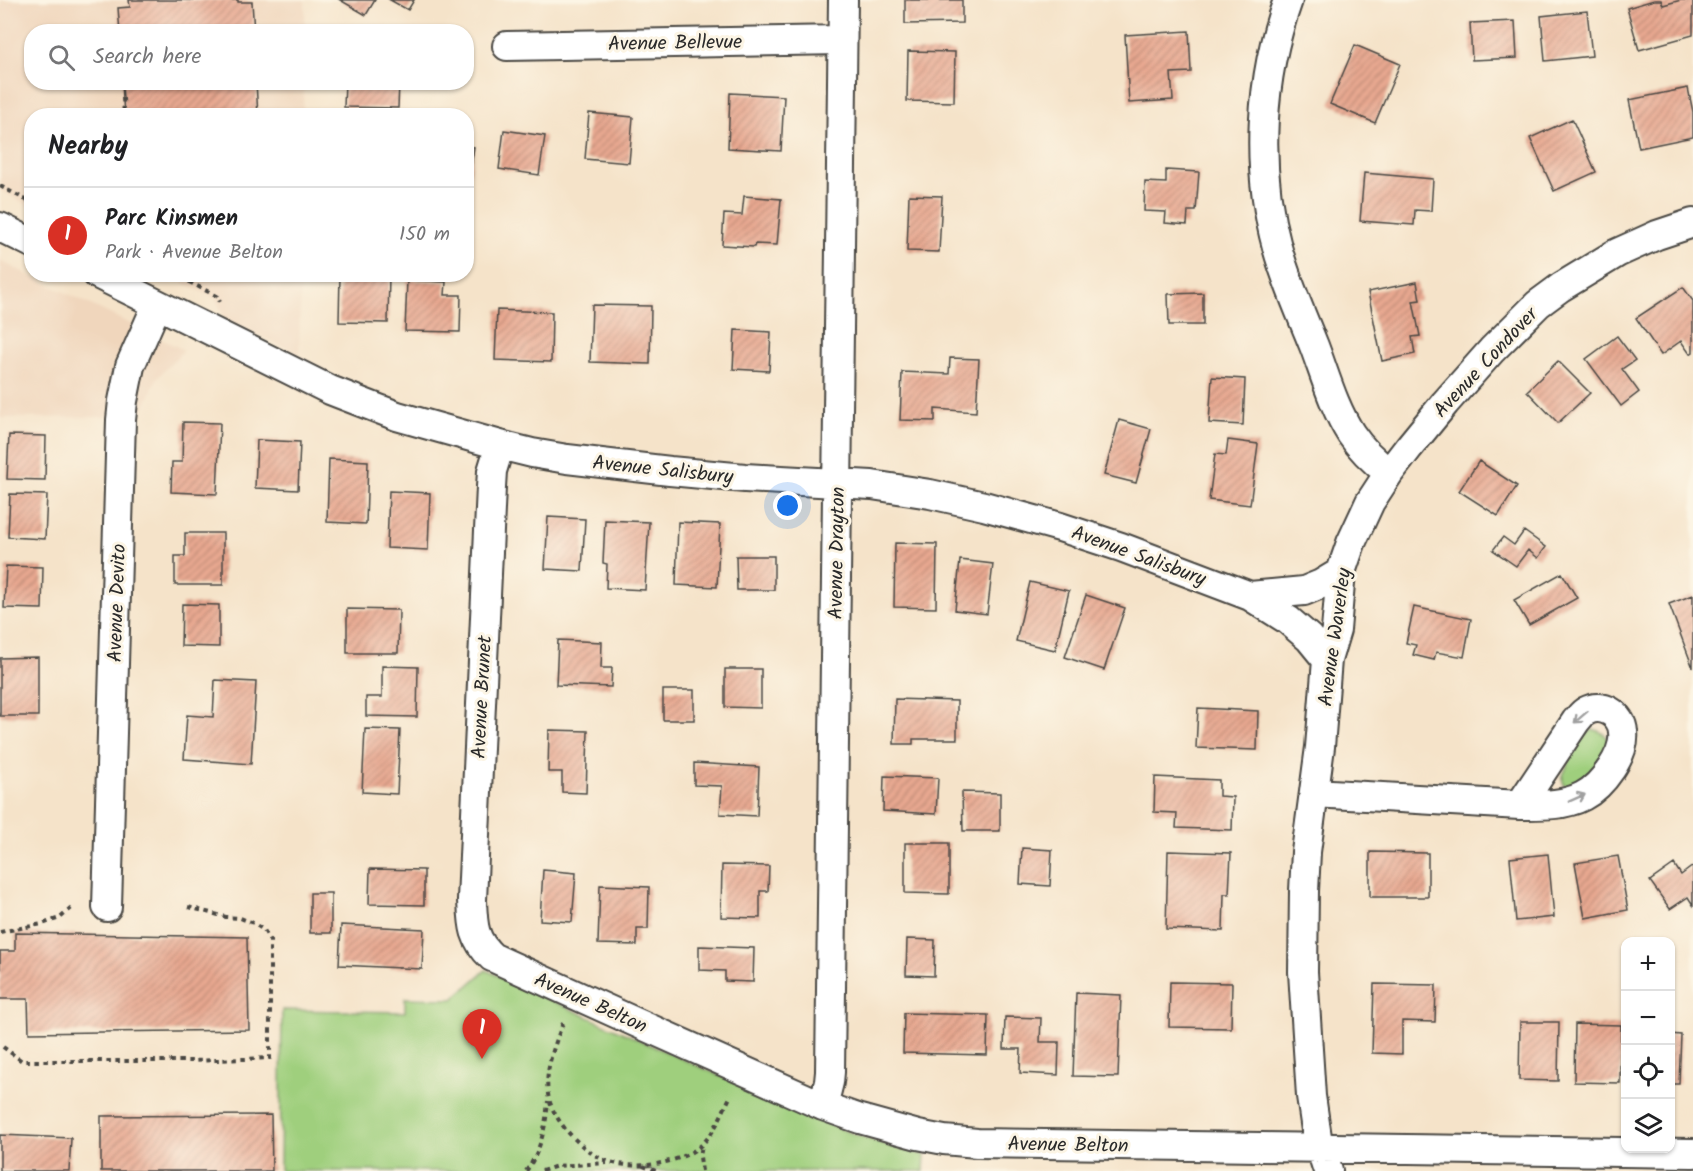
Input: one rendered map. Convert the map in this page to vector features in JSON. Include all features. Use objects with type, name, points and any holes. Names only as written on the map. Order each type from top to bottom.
[{"type":"street","name":"Avenue Drayton","points":[[823,1106],[830,1082],[843,0]]},
{"type":"street","points":[[1288,0],[1271,57],[1266,94],[1264,157],[1270,218],[1286,275],[1340,414],[1356,441],[1389,473]]},
{"type":"street","name":"Avenue Bellevue","points":[[507,46],[842,40]]},
{"type":"street","name":"Avenue Condover","points":[[1389,473],[1470,374],[1538,304],[1617,253],[1657,235],[1693,223]]},
{"type":"street","points":[[0,227],[24,239]]},
{"type":"street","name":"Avenue Salisbury","points":[[112,282],[330,390],[397,416],[500,445],[567,459],[639,468],[745,478],[872,485],[930,494],[1060,526],[1250,596],[1288,620],[1309,638],[1327,660]]},
{"type":"street","name":"Avenue Devito","points":[[107,907],[121,420],[130,366],[157,305]]},
{"type":"street","name":"Avenue Brunet","points":[[483,948],[475,935],[472,900],[491,487],[492,471],[500,445]]},
{"type":"street","name":"Avenue Waverley","points":[[1324,1160],[1315,1130],[1311,1096],[1303,972],[1306,862],[1320,747],[1327,660],[1336,630],[1341,572],[1360,521],[1389,473]]},
{"type":"street","name":"Avenue Salisbury","points":[[1250,596],[1304,591],[1341,572]]},
{"type":"street","points":[[1314,793],[1520,805]]},
{"type":"street","name":"Avenue Belton","points":[[483,948],[492,957],[823,1106],[918,1136],[977,1143],[1324,1160],[1693,1153]]},
{"type":"path","points":[[123,98],[124,108]]},
{"type":"path","points":[[0,186],[24,199]]},
{"type":"path","points":[[0,932],[60,918],[74,906]]},
{"type":"path","points":[[3,1047],[22,1061],[191,1061],[270,1058],[270,941],[264,930],[240,918],[226,917],[188,907]]},
{"type":"path","points":[[526,1171],[539,1146],[546,1122],[549,1097],[548,1072],[553,1048],[563,1023]]},
{"type":"path","points":[[549,1097],[555,1115],[588,1151],[606,1161],[651,1165],[677,1159],[697,1149],[711,1134],[732,1092]]},
{"type":"path","points":[[702,1171],[700,1157],[703,1143]]},
{"type":"path","points":[[542,1171],[557,1166],[613,1162]]},
{"type":"path","points":[[640,1165],[656,1171]]},
{"type":"shaded area","points":[[0,0],[305,0],[305,24],[24,24],[24,90],[304,90],[303,108],[24,108],[24,203],[0,190]]},
{"type":"shaded area","points":[[0,261],[24,273],[24,282],[43,282],[184,350],[157,378],[140,418],[0,418]]},
{"type":"shaded area","points":[[182,282],[301,282],[299,354],[222,319],[223,314],[216,299]]},
{"type":"green space","points":[[1592,730],[1602,732],[1609,740],[1606,752],[1589,774],[1568,788],[1563,782],[1563,775],[1578,743],[1586,733]]},
{"type":"green space","points":[[486,970],[844,1131],[925,1155],[924,1171],[280,1171],[282,1010],[405,1012],[405,998],[453,999]]},
{"type":"building","points":[[129,0],[238,0],[238,2],[252,2],[253,24],[119,24],[118,8],[130,7]]},
{"type":"building","points":[[340,0],[375,0],[366,15]]},
{"type":"building","points":[[390,0],[414,0],[408,10]]},
{"type":"building","points":[[905,0],[962,0],[962,23],[905,24]]},
{"type":"building","points":[[1661,0],[1663,5],[1681,0],[1693,0],[1693,35],[1639,50],[1627,8]]},
{"type":"building","points":[[1587,11],[1592,56],[1545,61],[1541,16]]},
{"type":"building","points":[[1515,21],[1517,58],[1472,60],[1470,23]]},
{"type":"building","points":[[1189,31],[1191,72],[1171,73],[1173,100],[1129,103],[1125,35]]},
{"type":"building","points":[[1355,45],[1400,64],[1375,123],[1330,104]]},
{"type":"building","points":[[908,51],[955,52],[954,102],[907,101]]},
{"type":"building","points":[[1688,88],[1693,112],[1693,137],[1639,148],[1629,100]]},
{"type":"building","points":[[122,90],[256,90],[258,108],[124,108]]},
{"type":"building","points":[[345,90],[399,90],[398,108],[344,107]]},
{"type":"building","points":[[730,93],[784,96],[781,151],[728,148]]},
{"type":"building","points":[[589,113],[633,117],[629,163],[585,159]]},
{"type":"building","points":[[1572,119],[1596,172],[1554,191],[1530,138]]},
{"type":"building","points":[[504,130],[545,136],[539,175],[499,169]]},
{"type":"building","points":[[1166,170],[1199,172],[1196,211],[1188,211],[1187,225],[1165,223],[1166,212],[1144,211],[1145,182],[1166,183]]},
{"type":"building","points":[[1364,173],[1433,179],[1431,211],[1415,210],[1414,225],[1360,221]]},
{"type":"building","points":[[909,195],[942,196],[939,252],[907,251]]},
{"type":"building","points":[[744,196],[781,199],[777,245],[755,244],[754,247],[722,245],[724,214],[742,215]]},
{"type":"building","points":[[340,282],[389,282],[388,323],[339,322]]},
{"type":"building","points":[[407,282],[446,282],[445,295],[461,295],[460,332],[405,331]]},
{"type":"building","points":[[1417,282],[1420,300],[1413,301],[1420,336],[1412,337],[1415,354],[1382,361],[1368,292]]},
{"type":"building","points":[[1683,287],[1693,301],[1693,352],[1690,354],[1681,341],[1661,355],[1636,318]]},
{"type":"building","points":[[1203,293],[1203,325],[1169,325],[1168,294]]},
{"type":"building","points":[[592,305],[651,306],[650,364],[590,362]]},
{"type":"building","points":[[497,310],[552,312],[551,362],[495,360]]},
{"type":"building","points":[[735,330],[771,332],[769,371],[733,369]]},
{"type":"building","points":[[1617,336],[1635,360],[1622,369],[1639,392],[1621,406],[1586,359]]},
{"type":"building","points":[[950,358],[979,359],[976,412],[935,409],[935,421],[900,420],[902,372],[949,374]]},
{"type":"building","points":[[1558,361],[1590,393],[1558,423],[1527,391]]},
{"type":"building","points":[[1212,377],[1245,379],[1243,425],[1209,423]]},
{"type":"building","points":[[1119,420],[1151,429],[1136,483],[1104,475]]},
{"type":"building","points":[[183,422],[220,423],[217,494],[171,492],[172,462],[182,462]]},
{"type":"building","points":[[9,435],[46,436],[45,480],[7,479]]},
{"type":"building","points":[[257,440],[300,442],[298,490],[255,488]]},
{"type":"building","points":[[1228,440],[1258,444],[1250,505],[1209,500],[1215,454],[1226,455]]},
{"type":"building","points":[[329,459],[368,461],[366,524],[327,522]]},
{"type":"building","points":[[1479,461],[1517,486],[1498,516],[1459,491]]},
{"type":"building","points":[[389,491],[430,493],[428,550],[387,548]]},
{"type":"building","points":[[10,494],[47,495],[45,539],[8,537]]},
{"type":"building","points":[[548,517],[585,519],[582,571],[545,569]]},
{"type":"building","points":[[605,520],[649,522],[645,590],[606,588],[607,564],[603,563]]},
{"type":"building","points":[[678,522],[720,524],[717,587],[676,585]]},
{"type":"building","points":[[1524,531],[1546,547],[1538,558],[1528,550],[1516,566],[1493,550],[1503,537],[1514,545]]},
{"type":"building","points":[[185,533],[223,533],[223,585],[175,585],[175,556],[185,556]]},
{"type":"building","points":[[895,543],[937,544],[936,608],[894,607]]},
{"type":"building","points":[[736,556],[774,556],[774,590],[737,590]]},
{"type":"building","points":[[960,560],[993,564],[987,614],[955,610]]},
{"type":"building","points":[[6,566],[43,567],[42,609],[4,608]]},
{"type":"building","points":[[1562,573],[1577,598],[1529,625],[1514,600]]},
{"type":"building","points":[[1030,582],[1069,591],[1055,650],[1016,641]]},
{"type":"building","points":[[1086,595],[1125,608],[1104,670],[1065,657]]},
{"type":"building","points":[[1693,595],[1693,668],[1669,604]]},
{"type":"building","points":[[182,604],[219,605],[219,647],[181,646]]},
{"type":"building","points":[[1414,607],[1471,619],[1464,657],[1436,652],[1434,660],[1413,655],[1416,645],[1406,643]]},
{"type":"building","points":[[347,609],[399,610],[398,653],[347,653]]},
{"type":"building","points":[[558,640],[602,642],[601,668],[612,668],[611,687],[556,685]]},
{"type":"building","points":[[38,657],[38,716],[0,716],[0,658]]},
{"type":"building","points":[[382,666],[418,667],[417,717],[366,716],[366,697],[382,697]]},
{"type":"building","points":[[725,669],[761,669],[761,708],[725,707]]},
{"type":"building","points":[[215,680],[256,682],[251,764],[184,759],[187,715],[213,717]]},
{"type":"building","points":[[663,690],[694,690],[694,720],[663,720]]},
{"type":"building","points":[[895,699],[957,701],[957,739],[913,739],[913,744],[894,744]]},
{"type":"building","points":[[1198,708],[1258,711],[1257,750],[1196,748]]},
{"type":"building","points":[[365,729],[400,730],[397,794],[362,792]]},
{"type":"building","points":[[549,730],[588,731],[586,793],[562,792],[562,772],[548,772]]},
{"type":"building","points":[[694,763],[759,767],[757,816],[720,814],[722,786],[694,785]]},
{"type":"building","points":[[884,776],[938,778],[936,814],[883,811]]},
{"type":"building","points":[[1155,777],[1219,780],[1219,796],[1233,797],[1232,830],[1176,828],[1177,813],[1154,812]]},
{"type":"building","points":[[962,792],[1000,793],[1000,831],[963,831]]},
{"type":"building","points":[[905,843],[949,843],[949,894],[905,893]]},
{"type":"building","points":[[1022,848],[1052,850],[1050,886],[1020,884]]},
{"type":"building","points":[[1168,851],[1231,853],[1229,894],[1224,894],[1223,931],[1166,929]]},
{"type":"building","points":[[1370,852],[1428,853],[1428,897],[1370,897]]},
{"type":"building","points":[[1548,854],[1554,917],[1516,921],[1510,858]]},
{"type":"building","points":[[1618,856],[1628,910],[1585,918],[1575,863]]},
{"type":"building","points":[[1674,864],[1681,875],[1693,866],[1693,905],[1688,897],[1670,909],[1650,881]]},
{"type":"building","points":[[722,865],[769,866],[768,891],[760,891],[760,918],[721,917]]},
{"type":"building","points":[[370,869],[424,870],[424,905],[369,904]]},
{"type":"building","points":[[543,870],[576,873],[572,922],[540,920]]},
{"type":"building","points":[[600,885],[649,887],[648,929],[637,929],[637,945],[598,944]]},
{"type":"building","points":[[310,893],[331,893],[331,933],[310,933]]},
{"type":"building","points":[[341,925],[424,929],[422,969],[339,965]]},
{"type":"building","points":[[15,933],[247,937],[249,1030],[29,1033],[28,999],[0,999],[0,951],[15,951]]},
{"type":"building","points":[[907,939],[935,940],[934,976],[906,975]]},
{"type":"building","points":[[699,946],[754,948],[753,982],[725,981],[725,971],[699,970]]},
{"type":"building","points":[[1170,982],[1232,983],[1231,1028],[1169,1027]]},
{"type":"building","points":[[1374,984],[1436,985],[1435,1022],[1402,1021],[1402,1054],[1372,1053]]},
{"type":"building","points":[[1076,993],[1121,995],[1118,1077],[1073,1076]]},
{"type":"building","points":[[904,1013],[988,1015],[987,1055],[903,1053]]},
{"type":"building","points":[[1005,1017],[1041,1018],[1040,1042],[1059,1042],[1058,1075],[1020,1073],[1021,1049],[1004,1049]]},
{"type":"building","points":[[1520,1022],[1559,1022],[1558,1081],[1519,1080]]},
{"type":"building","points":[[1575,1024],[1621,1025],[1620,1083],[1574,1082]]},
{"type":"building","points":[[1675,1034],[1681,1035],[1679,1084],[1675,1084]]},
{"type":"building","points":[[271,1115],[272,1171],[101,1171],[101,1116]]},
{"type":"building","points":[[0,1135],[71,1138],[69,1171],[0,1171]]},
{"type":"place","name":"Parc Kinsmen","points":[[482,1059]]}]
